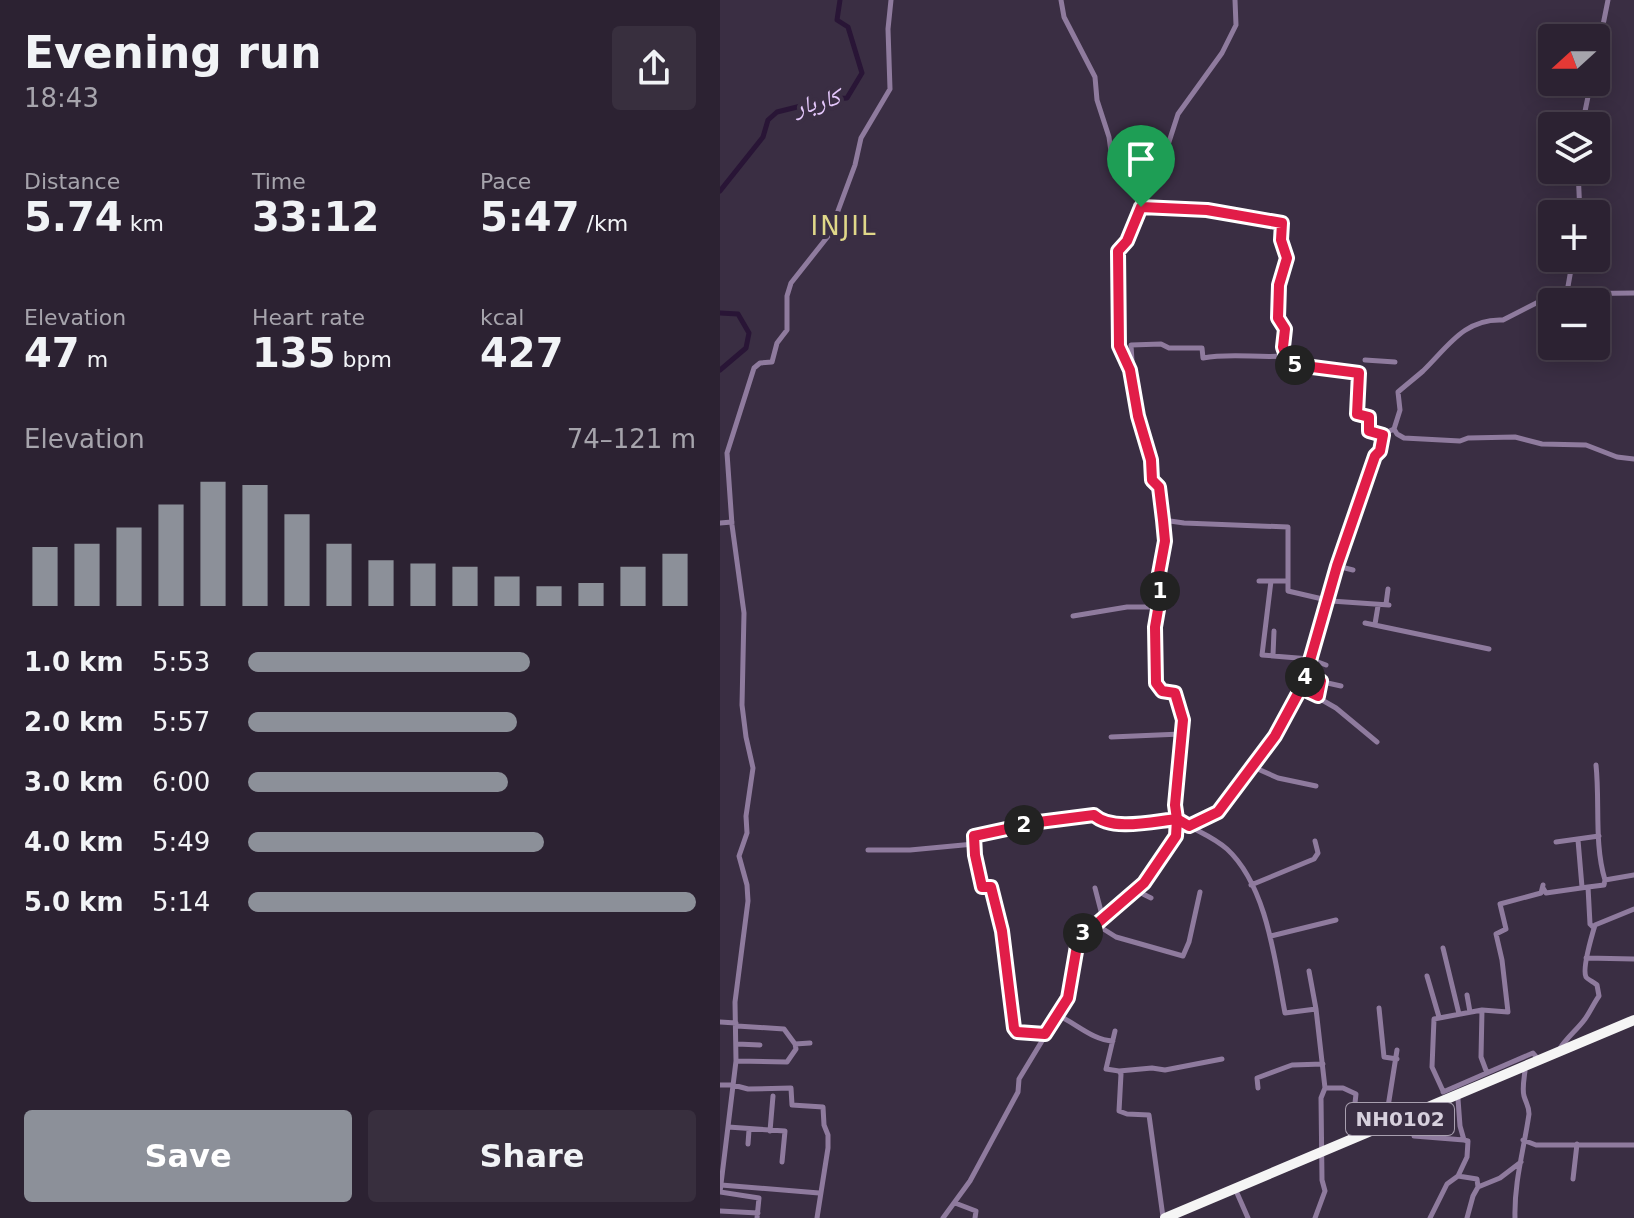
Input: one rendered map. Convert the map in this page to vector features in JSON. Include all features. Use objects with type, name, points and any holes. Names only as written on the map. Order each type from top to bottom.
[{"type":"highway","name":"NH0102","points":[[1164,1218],[1322,1156],[1370,1132],[1413,1119],[1634,1022]]},
{"type":"highway","name":"NH0102","points":[[1178,1218],[1384,1128],[1444,1095],[1557,1055]]},
{"type":"street","points":[[720,1211],[757,1216],[759,1198],[720,1192],[722,1153],[736,1061],[735,1002],[748,901],[739,856],[747,833],[746,816],[753,768],[742,705],[744,598],[727,471],[729,441],[754,368],[760,363],[772,362],[777,343],[787,330],[787,296],[791,283],[829,235],[855,165],[858,145],[890,89],[888,29],[891,0]]},
{"type":"street","points":[[943,1218],[970,1181],[1018,1092],[1019,1079],[1068,998],[1078,940],[1137,891],[1176,836],[1175,805],[1183,720],[1175,693],[1162,691],[1156,683],[1155,627],[1159,607],[1158,579],[1165,541],[1163,520],[1159,487],[1152,480],[1151,460],[1128,366],[1119,346],[1118,251],[1127,241],[1141,207],[1142,191],[1124,162],[1112,159],[1109,137],[1097,100],[1095,77],[1064,17],[1061,0]]},
{"type":"street","points":[[1142,191],[1164,178],[1167,148],[1178,114],[1222,53],[1236,25],[1235,0]]},
{"type":"street","points":[[1603,24],[1608,0]]},
{"type":"street","points":[[1141,207],[1207,210],[1282,223],[1281,240],[1287,258],[1279,285],[1278,318],[1285,329],[1284,356],[1289,364],[1359,373],[1357,414],[1369,417],[1369,431],[1383,435],[1394,429],[1400,410],[1398,392],[1421,373],[1444,346],[1467,329],[1503,320],[1538,302]]},
{"type":"street","points":[[1610,293],[1634,293]]},
{"type":"street","points":[[1128,366],[1132,361],[1131,345],[1202,348],[1203,358],[1225,354],[1262,358],[1284,356]]},
{"type":"street","points":[[1365,360],[1395,362]]},
{"type":"street","points":[[1394,429],[1404,438],[1460,441],[1468,438],[1515,437],[1542,444],[1586,445],[1617,457],[1634,459]]},
{"type":"street","points":[[1189,826],[1218,812],[1275,736],[1301,688],[1337,566],[1375,456],[1380,451],[1383,435]]},
{"type":"street","points":[[1163,520],[1288,527],[1288,591],[1378,606],[1387,605],[1388,589]]},
{"type":"street","points":[[720,523],[732,522]]},
{"type":"street","points":[[1337,566],[1353,570]]},
{"type":"street","points":[[1259,581],[1287,581]]},
{"type":"street","points":[[1271,581],[1262,655],[1310,659],[1326,665]]},
{"type":"street","points":[[1375,624],[1378,606]]},
{"type":"street","points":[[1073,616],[1127,607],[1159,607]]},
{"type":"street","points":[[1365,623],[1489,649]]},
{"type":"street","points":[[1273,655],[1274,631]]},
{"type":"street","points":[[1305,678],[1341,686]]},
{"type":"street","points":[[1318,696],[1321,681]]},
{"type":"street","points":[[1301,688],[1318,696],[1377,742]]},
{"type":"street","points":[[1111,737],[1181,734]]},
{"type":"street","points":[[1596,765],[1605,886]]},
{"type":"street","points":[[1251,766],[1278,778],[1316,786]]},
{"type":"street","points":[[1045,1034],[1014,1030],[1002,931],[991,887],[982,887],[974,836],[1071,817],[1094,815],[1099,820],[1135,825],[1177,819],[1225,847],[1239,862],[1251,885],[1270,936],[1285,1013],[1316,1009]]},
{"type":"street","points":[[1556,842],[1599,836]]},
{"type":"street","points":[[1578,840],[1590,924],[1594,928]]},
{"type":"street","points":[[1251,885],[1314,859],[1318,853],[1315,841]]},
{"type":"street","points":[[868,850],[974,844]]},
{"type":"street","points":[[1539,1060],[1533,1053],[1444,1095],[1432,1067],[1434,1019],[1482,1010],[1508,1012],[1496,934],[1506,929],[1500,904],[1541,893],[1542,884],[1546,893],[1605,886],[1634,875]]},
{"type":"street","points":[[1095,888],[1103,919]]},
{"type":"street","points":[[1137,891],[1151,898]]},
{"type":"street","points":[[1097,925],[1116,937],[1183,956],[1200,892]]},
{"type":"street","points":[[1557,1055],[1599,996],[1597,985],[1586,977],[1586,958],[1594,928],[1598,922],[1634,909]]},
{"type":"street","points":[[1270,936],[1336,920]]},
{"type":"street","points":[[1443,948],[1459,1014]]},
{"type":"street","points":[[1586,958],[1634,959]]},
{"type":"street","points":[[1309,971],[1325,1088],[1321,1098],[1322,1180],[1325,1191],[1315,1218]]},
{"type":"street","points":[[1427,976],[1439,1017]]},
{"type":"street","points":[[1467,995],[1470,1012]]},
{"type":"street","points":[[1379,1008],[1384,1057],[1397,1059]]},
{"type":"street","points":[[1482,1010],[1481,1057],[1487,1073]]},
{"type":"street","points":[[1057,1015],[1085,1032],[1105,1041],[1113,1041]]},
{"type":"street","points":[[720,1022],[784,1029],[795,1044],[796,1049],[786,1062],[736,1061]]},
{"type":"street","points":[[1115,1031],[1106,1069],[1165,1070],[1222,1059]]},
{"type":"street","points":[[795,1044],[810,1043]]},
{"type":"street","points":[[737,1044],[760,1045]]},
{"type":"street","points":[[1384,1128],[1397,1050]]},
{"type":"street","points":[[1258,1088],[1257,1078],[1292,1065],[1323,1064]]},
{"type":"street","points":[[1119,1071],[1119,1111],[1149,1115],[1164,1218]]},
{"type":"street","points":[[1515,1218],[1515,1189],[1529,1110],[1524,1093],[1525,1071]]},
{"type":"street","points":[[720,1085],[748,1089],[791,1088],[792,1105],[823,1107],[828,1135],[817,1218]]},
{"type":"street","points":[[1325,1088],[1355,1092],[1351,1140]]},
{"type":"street","points":[[770,1131],[773,1096]]},
{"type":"street","points":[[1458,1099],[1464,1140]]},
{"type":"street","points":[[1413,1119],[1414,1136],[1468,1141],[1467,1157],[1458,1176],[1447,1184],[1430,1218]]},
{"type":"street","points":[[720,1127],[785,1131],[782,1162]]},
{"type":"street","points":[[1353,1127],[1357,1130],[1365,1128],[1370,1132]]},
{"type":"street","points":[[748,1144],[749,1130]]},
{"type":"street","points":[[1523,1140],[1536,1145],[1634,1145]]},
{"type":"street","points":[[1573,1179],[1577,1144]]},
{"type":"street","points":[[1478,1187],[1500,1178],[1521,1162]]},
{"type":"street","points":[[1458,1176],[1477,1179],[1478,1187],[1467,1218]]},
{"type":"street","points":[[721,1185],[819,1193]]},
{"type":"street","points":[[1237,1193],[1248,1218]]},
{"type":"street","points":[[955,1203],[976,1211],[975,1218]]},
{"type":"waterway","name":"کاربار","points":[[720,191],[763,137],[768,120],[777,112],[847,98],[862,73],[848,27],[837,20],[840,0]]},
{"type":"waterway","name":"کاربار","points":[[720,313],[738,314],[749,333],[746,348],[720,370]]},
{"type":"district","name":"INJIL","points":[[844,226]]},
{"type":"route","points":[[1141,207],[1127,241],[1118,251],[1119,346],[1130,370],[1138,416],[1151,460],[1152,480],[1159,487],[1165,541],[1158,579],[1156,683],[1162,691],[1175,693],[1182,710],[1175,805],[1177,819],[1135,825],[1099,820],[1094,815],[1039,822],[974,836],[982,887],[991,887],[1002,931],[1014,1030],[1017,1032],[1045,1034],[1068,998],[1078,940],[1144,883],[1176,836],[1177,819],[1189,826],[1218,812],[1275,736],[1301,688],[1318,696],[1321,681],[1305,678],[1337,566],[1375,456],[1380,451],[1383,435],[1369,431],[1369,417],[1357,414],[1359,373],[1302,367],[1289,364],[1284,356],[1285,329],[1278,318],[1279,285],[1287,258],[1281,240],[1282,223],[1207,210],[1141,207]]}]
